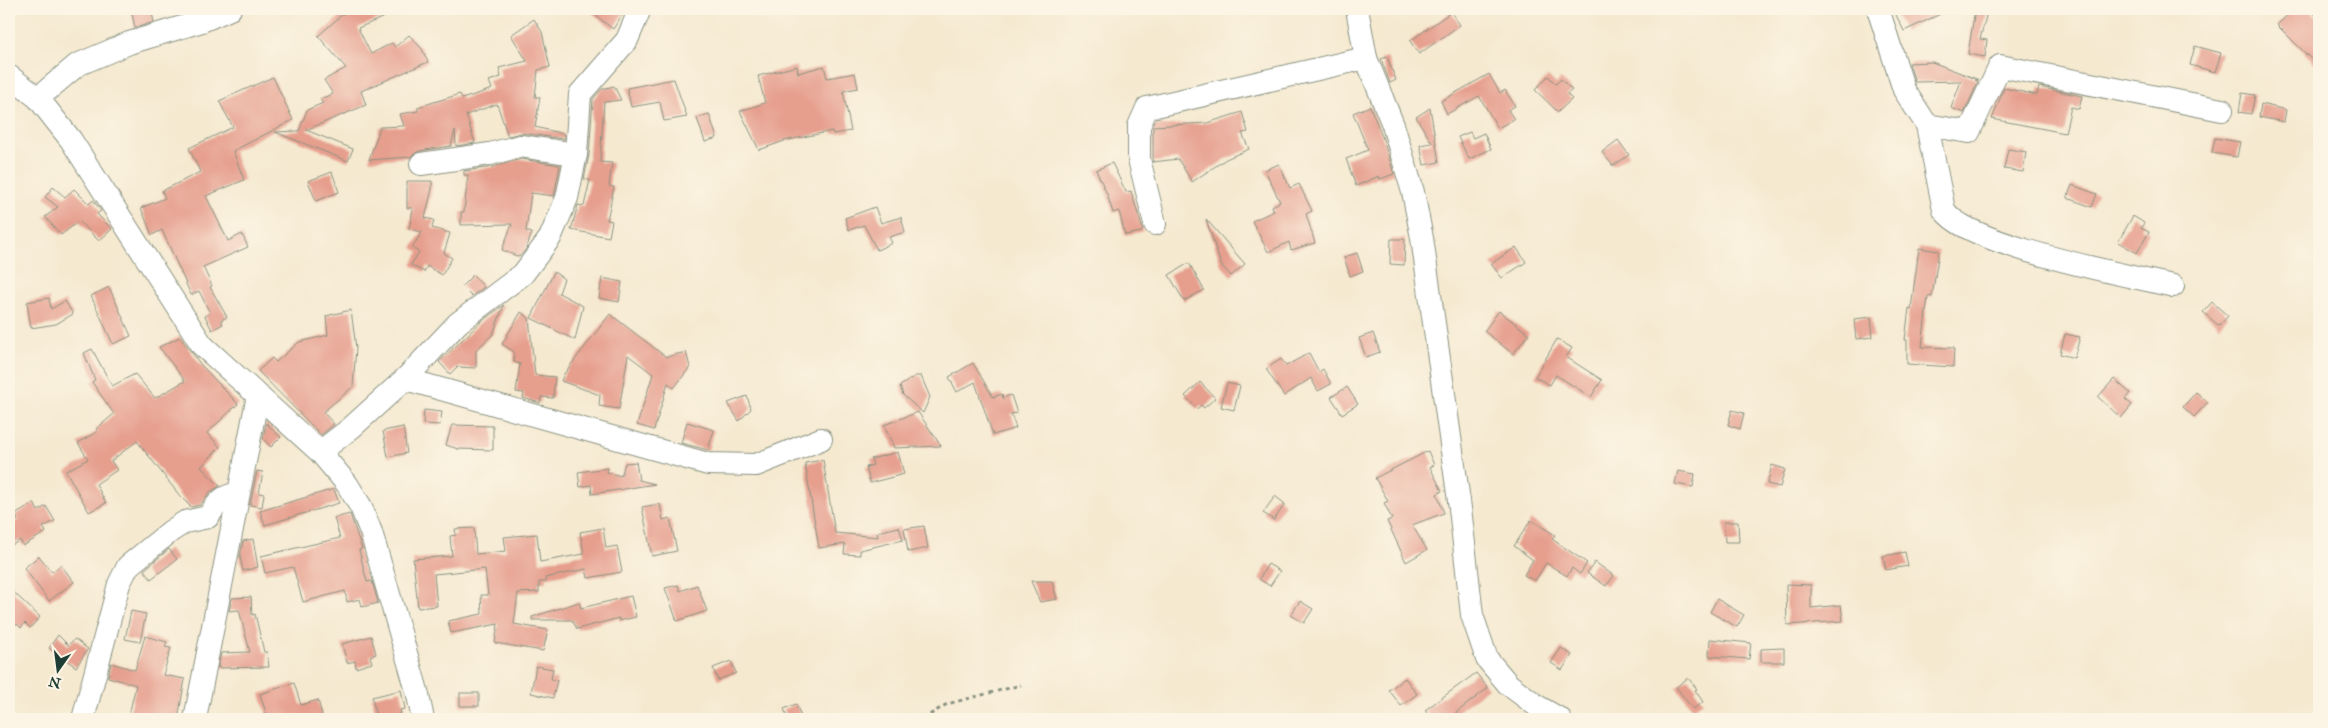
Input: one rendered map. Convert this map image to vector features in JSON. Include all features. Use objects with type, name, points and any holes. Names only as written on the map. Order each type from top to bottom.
[{"type":"street","points":[[38,98],[77,66],[129,43],[202,21],[230,9]]},
{"type":"street","points":[[320,452],[351,428],[405,379],[458,323],[523,274],[550,238],[568,198],[576,154],[580,94],[627,40],[640,9]]},
{"type":"street","points":[[1357,9],[1366,58],[1393,125],[1413,192],[1422,238],[1459,498],[1472,615],[1487,659],[1508,684],[1536,706],[1560,719]]},
{"type":"street","points":[[1878,9],[1904,90],[1927,125],[1944,210],[1949,218],[1996,242],[2173,286]]},
{"type":"street","points":[[1155,224],[1139,158],[1139,126],[1147,108],[1366,58]]},
{"type":"street","points":[[1927,125],[1969,132],[2000,66],[2222,110]]},
{"type":"street","points":[[9,76],[38,98],[71,140],[202,345],[320,452],[347,484],[361,507],[368,524],[418,691],[424,719]]},
{"type":"street","points":[[421,164],[490,154],[520,146],[576,154]]},
{"type":"street","points":[[405,379],[708,464],[756,466],[821,439]]},
{"type":"street","points":[[194,719],[258,395]]},
{"type":"street","points":[[83,719],[118,584],[128,566],[185,522],[208,517],[221,499],[229,494],[237,494]]},
{"type":"path","points":[[923,719],[947,704],[1021,685]]},
{"type":"building","points":[[131,9],[151,9],[154,22],[135,28]]},
{"type":"building","points":[[357,9],[403,9],[358,28],[371,54],[392,43],[395,47],[409,35],[422,49],[428,62],[361,91],[366,105],[306,130],[353,149],[348,161],[275,132],[299,131],[307,110],[323,103],[320,99],[333,94],[324,80],[346,68],[318,36],[344,13]]},
{"type":"building","points":[[587,9],[626,9],[613,29]]},
{"type":"building","points":[[1904,9],[1951,9],[1904,31],[1895,13]]},
{"type":"building","points":[[1975,9],[1988,9],[1980,39],[1987,40],[1985,57],[1968,54]]},
{"type":"building","points":[[2294,9],[2310,9],[2319,19],[2319,67],[2277,25]]},
{"type":"building","points":[[1451,12],[1460,25],[1419,54],[1410,41]]},
{"type":"building","points":[[534,19],[542,32],[550,67],[538,70],[535,97],[540,97],[535,127],[564,134],[564,139],[521,133],[508,136],[497,104],[466,115],[475,143],[456,146],[455,130],[451,146],[419,151],[410,157],[369,160],[380,127],[404,126],[400,114],[418,111],[418,107],[460,94],[462,99],[492,89],[489,81],[501,77],[499,68],[527,61],[511,35]]},
{"type":"building","points":[[2195,46],[2221,53],[2215,72],[2190,65]]},
{"type":"building","points":[[1387,57],[1396,80],[1390,83],[1381,59]]},
{"type":"building","points":[[1932,62],[1979,80],[1975,80],[1978,82],[1964,113],[1951,108],[1961,81],[1915,82],[1909,63]]},
{"type":"building","points":[[797,66],[798,73],[824,66],[827,78],[855,73],[858,88],[843,91],[851,131],[833,134],[832,131],[784,141],[759,150],[740,111],[765,103],[758,76]]},
{"type":"building","points":[[1489,74],[1500,93],[1505,90],[1515,106],[1508,110],[1514,119],[1498,128],[1479,96],[1447,114],[1441,101]]},
{"type":"building","points":[[1548,76],[1556,84],[1561,79],[1572,90],[1567,94],[1572,99],[1558,112],[1535,90]]},
{"type":"building","points":[[273,77],[293,120],[233,151],[244,180],[206,196],[228,241],[242,234],[248,247],[203,267],[212,286],[210,287],[227,317],[221,320],[223,324],[212,330],[205,316],[210,313],[199,291],[191,295],[162,230],[152,235],[141,208],[165,198],[162,191],[200,172],[189,148],[233,127],[219,101]]},
{"type":"building","points":[[674,79],[687,117],[664,121],[660,102],[631,107],[627,88]]},
{"type":"building","points":[[614,86],[621,100],[604,102],[600,162],[612,163],[609,186],[614,187],[607,220],[612,221],[609,237],[571,230],[578,205],[584,206],[590,180],[584,179],[589,155],[593,99],[602,89]]},
{"type":"building","points":[[2039,87],[2082,96],[2079,109],[2071,107],[2065,133],[1992,119],[2004,88],[2037,95]]},
{"type":"building","points":[[2242,93],[2255,95],[2251,114],[2239,112]]},
{"type":"building","points":[[2261,104],[2286,110],[2284,122],[2259,117]]},
{"type":"building","points":[[1370,106],[1394,174],[1380,179],[1379,176],[1356,186],[1346,159],[1368,150],[1353,113]]},
{"type":"building","points":[[1430,108],[1439,162],[1424,165],[1420,145],[1432,143],[1416,117]]},
{"type":"building","points":[[1242,112],[1248,132],[1242,133],[1249,149],[1226,159],[1192,182],[1178,159],[1153,162],[1153,126],[1207,123]]},
{"type":"building","points":[[709,114],[717,138],[705,142],[697,118]]},
{"type":"building","points":[[1470,132],[1473,138],[1484,133],[1491,149],[1469,159],[1458,137]]},
{"type":"building","points":[[2215,138],[2240,142],[2237,157],[2212,153]]},
{"type":"building","points":[[1618,140],[1629,155],[1613,166],[1602,152]]},
{"type":"building","points":[[2008,149],[2026,152],[2023,172],[2004,169]]},
{"type":"building","points":[[521,159],[560,165],[554,196],[531,193],[526,231],[532,233],[526,249],[519,257],[502,250],[512,224],[461,225],[461,212],[464,212],[468,175],[464,175],[464,171],[493,167]]},
{"type":"building","points":[[1112,163],[1126,192],[1131,191],[1143,230],[1141,232],[1125,235],[1119,211],[1113,213],[1096,170]]},
{"type":"building","points":[[1279,164],[1290,188],[1299,184],[1312,211],[1306,214],[1315,243],[1291,250],[1289,242],[1268,252],[1252,221],[1274,211],[1272,206],[1280,202],[1265,170]]},
{"type":"building","points":[[332,172],[339,192],[316,201],[308,181]]},
{"type":"building","points":[[407,181],[432,181],[425,218],[434,220],[432,228],[450,233],[444,253],[452,258],[442,275],[427,266],[424,272],[411,265],[419,252],[412,248],[422,232],[409,229],[413,208],[407,208]]},
{"type":"building","points":[[2072,185],[2097,194],[2092,207],[2067,198]]},
{"type":"building","points":[[53,187],[65,197],[74,189],[89,204],[93,200],[101,211],[97,214],[112,229],[99,241],[79,221],[61,235],[45,217],[58,207],[45,197]]},
{"type":"building","points":[[875,207],[881,223],[901,217],[905,232],[889,237],[892,243],[877,250],[864,225],[849,230],[845,218]]},
{"type":"building","points":[[2133,216],[2144,223],[2141,228],[2149,232],[2137,253],[2118,242]]},
{"type":"building","points":[[1206,219],[1245,264],[1231,276],[1221,265]]},
{"type":"building","points":[[1391,239],[1405,239],[1404,265],[1390,264]]},
{"type":"building","points":[[1516,247],[1526,262],[1502,278],[1491,264]]},
{"type":"building","points":[[1919,248],[1939,251],[1932,297],[1928,296],[1922,347],[1954,348],[1953,367],[1907,364],[1907,340],[1905,340]]},
{"type":"building","points":[[1357,253],[1363,271],[1350,276],[1344,257]]},
{"type":"building","points":[[1189,263],[1204,290],[1184,301],[1169,275]]},
{"type":"building","points":[[554,272],[564,279],[559,293],[583,306],[575,340],[531,318]]},
{"type":"building","points":[[473,275],[484,287],[472,296],[462,286]]},
{"type":"building","points":[[602,278],[622,282],[619,302],[599,298]]},
{"type":"building","points":[[109,287],[131,336],[113,344],[91,296]]},
{"type":"building","points":[[49,298],[51,309],[65,301],[73,314],[56,324],[31,328],[27,302]]},
{"type":"building","points":[[2212,302],[2228,316],[2219,326],[2203,312]]},
{"type":"building","points":[[504,305],[493,334],[476,350],[476,368],[457,367],[450,374],[439,362],[482,321]]},
{"type":"building","points":[[351,310],[356,348],[353,387],[323,412],[334,424],[321,435],[258,371],[272,358],[276,362],[299,342],[328,335],[326,316]]},
{"type":"building","points":[[1499,311],[1529,334],[1513,354],[1484,331]]},
{"type":"building","points":[[521,312],[529,318],[535,375],[555,377],[553,398],[541,397],[540,403],[523,398],[524,393],[516,392],[520,364],[514,362],[514,352],[502,344]]},
{"type":"building","points":[[610,314],[666,357],[686,352],[690,367],[674,388],[668,383],[654,430],[637,425],[653,374],[628,355],[619,409],[599,406],[600,395],[561,381],[564,374]]},
{"type":"building","points":[[1871,317],[1873,337],[1856,339],[1854,319]]},
{"type":"building","points":[[1373,333],[1380,352],[1366,357],[1359,338]]},
{"type":"building","points":[[2065,334],[2080,337],[2074,358],[2060,354]]},
{"type":"building","points":[[180,337],[201,365],[238,404],[207,433],[220,447],[201,467],[220,486],[210,492],[200,505],[191,507],[180,496],[137,441],[111,461],[117,470],[96,484],[106,503],[89,512],[66,471],[88,459],[78,443],[98,431],[96,429],[114,414],[92,382],[95,380],[84,353],[92,349],[112,386],[135,374],[155,398],[185,381],[159,347]]},
{"type":"building","points":[[1557,339],[1572,348],[1566,357],[1602,380],[1591,397],[1556,375],[1550,385],[1535,377]]},
{"type":"building","points":[[1309,353],[1319,372],[1323,369],[1331,384],[1318,391],[1311,378],[1284,396],[1266,369],[1281,359],[1286,366]]},
{"type":"building","points":[[973,363],[993,397],[1002,394],[1003,398],[1011,395],[1017,413],[1011,414],[1016,428],[993,435],[975,382],[957,392],[949,377]]},
{"type":"building","points":[[915,376],[921,376],[930,397],[923,413],[903,395],[900,386]]},
{"type":"building","points":[[2114,379],[2130,393],[2125,399],[2132,405],[2121,418],[2098,397]]},
{"type":"building","points":[[1200,382],[1215,398],[1204,408],[1201,405],[1197,409],[1185,396]]},
{"type":"building","points":[[1227,383],[1240,386],[1234,410],[1221,407]]},
{"type":"building","points":[[1347,387],[1358,404],[1342,414],[1331,397]]},
{"type":"building","points":[[2196,392],[2208,402],[2194,417],[2183,407]]},
{"type":"building","points":[[747,396],[751,409],[739,421],[728,403]]},
{"type":"building","points":[[424,410],[442,412],[440,425],[423,424]]},
{"type":"building","points":[[1732,410],[1744,413],[1740,429],[1728,425]]},
{"type":"building","points":[[918,412],[941,446],[894,448],[884,425]]},
{"type":"building","points":[[687,422],[714,430],[708,450],[681,443]]},
{"type":"building","points":[[266,423],[281,437],[271,447],[263,439]]},
{"type":"building","points":[[452,425],[493,426],[493,450],[458,449],[446,445]]},
{"type":"building","points":[[403,427],[407,453],[388,457],[383,431]]},
{"type":"building","points":[[1428,451],[1434,465],[1430,467],[1442,491],[1437,494],[1444,513],[1412,525],[1427,550],[1406,562],[1387,521],[1392,519],[1384,503],[1388,501],[1375,478]]},
{"type":"building","points":[[898,452],[904,474],[870,483],[866,467],[873,465],[871,459]]},
{"type":"building","points":[[823,460],[835,533],[878,537],[877,532],[899,527],[903,540],[860,550],[860,555],[844,554],[845,544],[819,548],[805,463]]},
{"type":"building","points":[[636,462],[639,480],[655,484],[592,494],[591,485],[580,487],[578,472],[608,468],[607,472],[621,476],[625,463]]},
{"type":"building","points":[[1772,465],[1785,469],[1780,487],[1767,484]]},
{"type":"building","points":[[257,471],[263,472],[259,493],[264,494],[262,507],[250,505]]},
{"type":"building","points":[[1678,471],[1695,474],[1693,487],[1675,484]]},
{"type":"building","points":[[334,489],[339,503],[265,525],[260,511]]},
{"type":"building","points":[[1275,496],[1285,504],[1274,520],[1263,513]]},
{"type":"building","points":[[34,503],[38,511],[46,506],[55,521],[43,527],[46,532],[23,546],[20,540],[9,547],[9,526],[18,520],[15,515]]},
{"type":"building","points":[[660,504],[663,520],[670,518],[677,551],[652,556],[642,507]]},
{"type":"building","points":[[350,514],[362,549],[359,550],[367,582],[372,581],[378,603],[362,607],[360,599],[347,602],[345,591],[303,602],[293,567],[265,573],[261,556],[340,538],[334,518]]},
{"type":"building","points":[[1531,520],[1555,535],[1552,539],[1587,563],[1580,574],[1572,568],[1567,576],[1546,563],[1535,581],[1524,575],[1533,560],[1514,546]]},
{"type":"building","points":[[1724,522],[1738,522],[1739,542],[1725,542]]},
{"type":"building","points":[[924,526],[928,548],[908,552],[904,529]]},
{"type":"building","points":[[474,528],[476,554],[506,551],[504,537],[537,534],[540,562],[584,554],[580,532],[603,528],[606,548],[617,546],[622,572],[588,578],[586,569],[545,578],[546,582],[539,582],[539,592],[518,593],[514,624],[548,630],[543,651],[495,643],[498,624],[451,633],[448,621],[482,614],[481,595],[488,595],[485,569],[434,574],[437,606],[418,608],[413,559],[452,556],[450,536],[456,535],[455,529]]},
{"type":"building","points":[[253,539],[258,567],[243,571],[240,557],[243,541]]},
{"type":"building","points":[[169,549],[177,559],[151,579],[144,570]]},
{"type":"building","points":[[1905,552],[1908,566],[1886,570],[1883,556]]},
{"type":"building","points":[[39,556],[52,572],[61,565],[74,582],[49,601],[24,568]]},
{"type":"building","points":[[1595,562],[1614,576],[1606,586],[1587,573]]},
{"type":"building","points":[[1268,564],[1280,571],[1270,586],[1259,579]]},
{"type":"building","points":[[1031,581],[1052,581],[1057,599],[1040,602]]},
{"type":"building","points":[[1786,584],[1811,585],[1811,608],[1841,605],[1843,621],[1787,625]]},
{"type":"building","points":[[678,585],[680,591],[697,585],[707,611],[677,621],[665,588]]},
{"type":"building","points":[[9,588],[40,617],[30,628],[25,623],[21,628],[17,624],[9,632]]},
{"type":"building","points":[[631,596],[636,617],[619,621],[619,618],[577,629],[572,620],[532,620],[532,617],[579,602],[581,608]]},
{"type":"building","points":[[251,597],[252,615],[255,614],[264,652],[267,652],[269,667],[218,668],[221,653],[250,652],[239,610],[229,611],[232,598]]},
{"type":"building","points":[[1717,599],[1744,615],[1737,627],[1710,612]]},
{"type":"building","points":[[1300,601],[1313,609],[1304,623],[1291,615]]},
{"type":"building","points":[[131,611],[146,614],[140,642],[125,639]]},
{"type":"building","points":[[58,635],[68,645],[75,639],[88,649],[76,667],[49,648]]},
{"type":"building","points":[[145,636],[167,642],[165,647],[171,648],[163,675],[185,679],[178,719],[128,719],[136,685],[108,677],[111,663],[135,670]]},
{"type":"building","points":[[371,636],[376,654],[370,656],[372,663],[356,668],[355,661],[347,663],[342,644]]},
{"type":"building","points":[[1710,639],[1751,643],[1749,659],[1709,656]]},
{"type":"building","points":[[1561,648],[1572,655],[1562,670],[1551,663]]},
{"type":"building","points":[[1784,648],[1784,662],[1761,662],[1761,649]]},
{"type":"building","points":[[731,661],[736,673],[718,680],[713,668]]},
{"type":"building","points":[[536,666],[553,669],[551,679],[557,680],[553,698],[531,693]]},
{"type":"building","points":[[1476,673],[1488,688],[1448,719],[1431,719],[1425,710]]},
{"type":"building","points":[[1405,678],[1417,694],[1401,706],[1389,690]]},
{"type":"building","points":[[1688,678],[1697,689],[1695,690],[1703,702],[1693,709],[1676,687]]},
{"type":"building","points":[[294,683],[301,705],[318,700],[323,719],[297,719],[296,715],[281,719],[268,719],[260,694]]},
{"type":"building","points":[[401,690],[405,709],[400,710],[401,714],[384,718],[383,715],[376,716],[372,697]]},
{"type":"building","points":[[460,693],[479,693],[479,706],[460,706]]},
{"type":"building","points":[[796,704],[802,719],[788,719],[784,709]]}]
